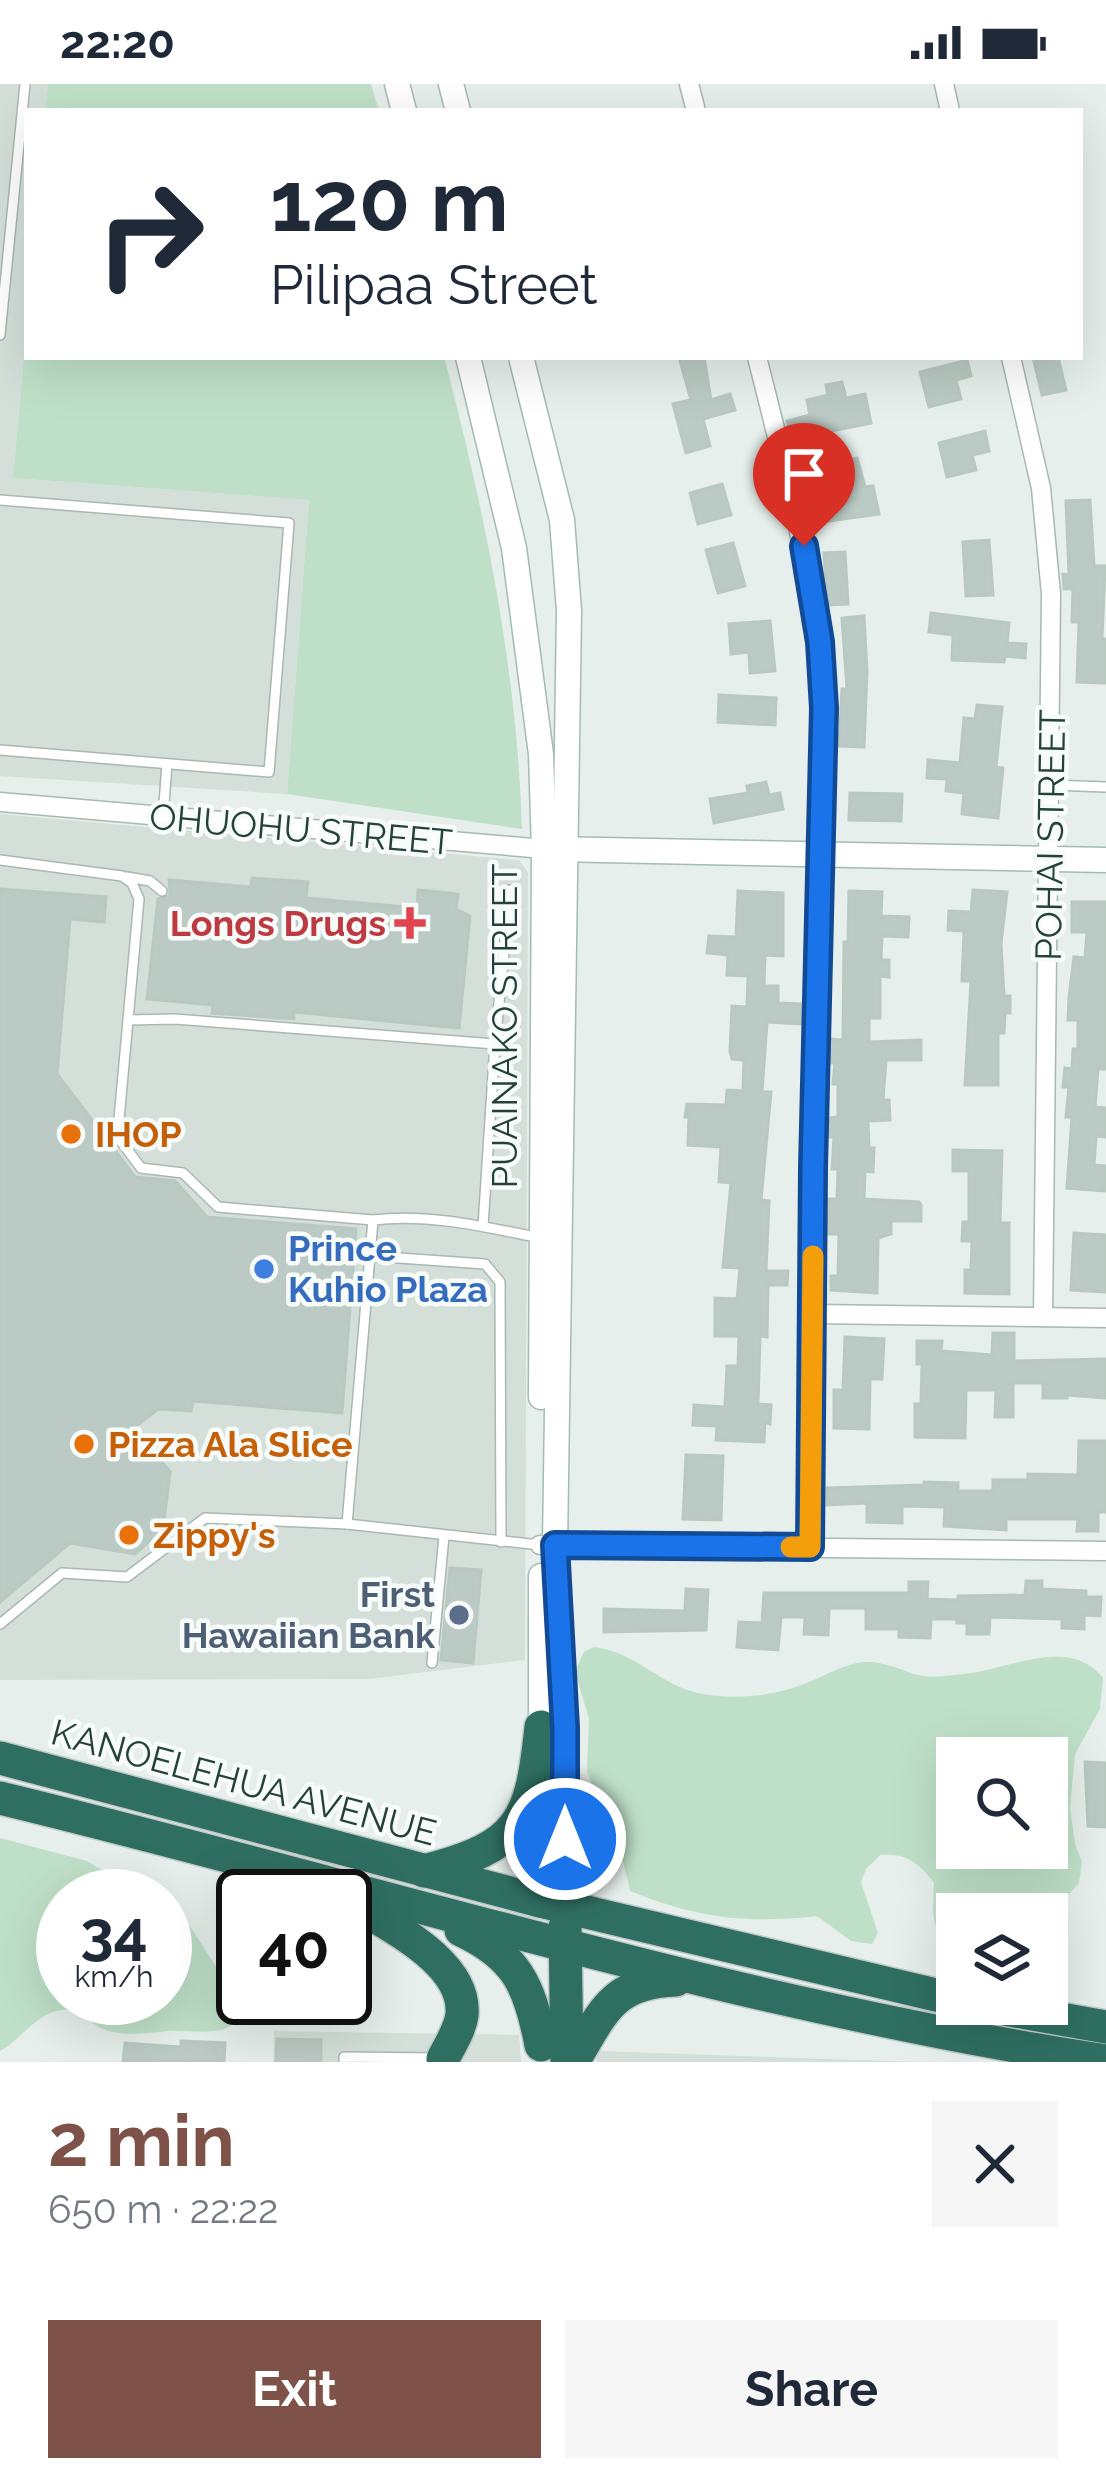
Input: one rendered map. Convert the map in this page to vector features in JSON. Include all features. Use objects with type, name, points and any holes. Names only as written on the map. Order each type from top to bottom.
[{"type":"highway","points":[[424,1871],[487,1850],[517,1825],[535,1790],[541,1726]]},
{"type":"highway","name":"KANOELEHUA AVENUE","points":[[0,1758],[552,1904],[936,1995]]},
{"type":"highway","name":"KANOELEHUA AVENUE","points":[[0,1798],[256,1869]]},
{"type":"highway","name":"KANOELEHUA AVENUE","points":[[372,1894],[694,1979],[919,2029],[1106,2061]]},
{"type":"highway","points":[[388,1896],[485,1941],[507,1959],[529,1994],[556,2058],[616,1996],[650,1981],[694,1979]]},
{"type":"highway","name":"PUAINAKO STREET","points":[[552,1904],[556,2058]]},
{"type":"highway","points":[[372,1916],[439,1960],[452,1975],[462,2012],[443,2060]]},
{"type":"highway","points":[[1068,2020],[1106,2027]]},
{"type":"street","name":"PUAINAKO STREET","points":[[469,360],[514,548],[554,849]]},
{"type":"street","name":"PUAINAKO STREET","points":[[522,360],[565,544],[569,611],[554,849],[541,1726],[552,1904]]},
{"type":"street","points":[[758,360],[804,546],[820,642],[822,854],[810,1547]]},
{"type":"street","name":"POHAI STREET","points":[[1012,360],[1038,468],[1052,622],[1043,1317]]},
{"type":"street","name":"OHUOHU STREET","points":[[0,802],[554,849],[1106,860]]},
{"type":"street","points":[[813,1314],[1106,1318]]},
{"type":"street","name":"PUAINAKO STREET","points":[[547,1545],[565,1728],[552,1904]]},
{"type":"street","points":[[547,1545],[1106,1551]]},
{"type":"lane","points":[[0,335],[25,84]]},
{"type":"lane","points":[[0,500],[289,524],[269,772],[0,750]]},
{"type":"lane","points":[[163,817],[167,764]]},
{"type":"lane","points":[[1051,785],[1106,787]]},
{"type":"lane","points":[[0,860],[150,881],[163,891]]},
{"type":"lane","points":[[122,876],[132,883],[139,899],[118,1130],[141,1168],[183,1173],[218,1207],[484,1226],[550,1241]]},
{"type":"lane","points":[[484,1226],[510,890]]},
{"type":"lane","points":[[128,1020],[175,1019],[495,1044]]},
{"type":"lane","points":[[347,1524],[373,1220]]},
{"type":"lane","points":[[370,1256],[484,1264],[500,1282],[501,1542]]},
{"type":"lane","points":[[0,1624],[62,1573],[128,1577],[203,1518],[347,1524],[547,1545]]},
{"type":"lane","points":[[432,1663],[444,1536]]},
{"type":"lane","points":[[344,2062],[344,2057],[443,2060]]},
{"type":"shaded area","points":[[0,84],[48,84],[45,108],[24,108],[24,355],[13,478],[309,500],[287,794],[0,776]]},
{"type":"shaded area","name":"Prince Kuhio Plaza","points":[[0,814],[519,860],[528,873],[525,1660],[368,1679],[0,1680]]},
{"type":"shaded area","points":[[274,2031],[519,2035],[521,2062],[273,2062]]},
{"type":"shaded area","points":[[597,2051],[918,2062],[597,2062]]},
{"type":"green space","points":[[48,84],[371,84],[378,108],[45,108]]},
{"type":"green space","points":[[24,355],[24,360],[445,360],[473,474],[506,650],[522,829],[287,794],[309,500],[13,478]]},
{"type":"green space","points":[[594,1647],[623,1655],[688,1690],[728,1697],[780,1691],[865,1662],[929,1677],[1037,1658],[1073,1659],[1089,1665],[1103,1678],[1100,1709],[1075,1754],[1070,1808],[1082,1862],[1079,1883],[1068,1895],[936,1893],[936,1924],[934,1882],[904,1857],[880,1855],[861,1882],[878,1933],[872,1944],[851,1941],[817,1916],[722,1917],[630,1891],[623,1861],[605,1855],[588,1833],[594,1790],[587,1771],[589,1719],[575,1671],[584,1652]]},
{"type":"green space","points":[[0,1838],[87,1861],[101,1869],[36,1869],[36,2023],[0,2051]]},
{"type":"green space","points":[[192,1929],[216,1967],[216,2025],[230,2025],[216,2031],[136,2034],[96,2025],[192,2025]]},
{"type":"building","points":[[680,360],[704,360],[711,400],[730,394],[735,410],[703,419],[710,446],[686,453],[673,404],[691,400]]},
{"type":"building","points":[[967,360],[971,376],[956,380],[961,399],[929,407],[920,372]]},
{"type":"building","points":[[1034,360],[1059,360],[1066,390],[1042,395]]},
{"type":"building","points":[[842,382],[846,398],[865,394],[871,423],[792,439],[787,421],[810,415],[807,400],[828,395],[826,385]]},
{"type":"building","points":[[985,431],[989,451],[972,455],[976,470],[947,477],[939,443]]},
{"type":"building","points":[[857,458],[865,487],[873,486],[879,514],[814,523],[810,502],[826,499],[817,469]]},
{"type":"building","points":[[722,484],[731,515],[698,524],[690,493]]},
{"type":"building","points":[[1090,500],[1094,566],[1105,566],[1102,639],[1106,639],[1106,683],[1077,682],[1079,622],[1072,622],[1073,589],[1064,589],[1063,574],[1069,575],[1066,501]]},
{"type":"building","points":[[989,540],[993,595],[966,596],[963,542]]},
{"type":"building","points":[[733,543],[745,586],[718,593],[706,550]]},
{"type":"building","points":[[845,552],[848,604],[827,605],[824,553]]},
{"type":"building","points":[[931,613],[1009,623],[1007,643],[1026,644],[1025,658],[952,660],[953,635],[929,632]]},
{"type":"building","points":[[864,616],[864,747],[839,746],[842,689],[847,689],[842,618]]},
{"type":"building","points":[[770,621],[775,671],[750,673],[749,652],[731,654],[729,624]]},
{"type":"building","points":[[719,695],[776,698],[775,725],[718,722]]},
{"type":"building","points":[[977,705],[1002,707],[996,767],[1003,768],[998,818],[962,814],[964,793],[946,791],[947,779],[927,778],[928,760],[960,763],[964,718],[975,719]]},
{"type":"building","points":[[766,782],[769,795],[780,793],[783,809],[714,823],[710,799],[748,793],[747,786]]},
{"type":"building","points":[[850,793],[902,794],[901,821],[849,820]]},
{"type":"building","points":[[252,878],[308,882],[306,898],[417,908],[418,890],[458,894],[456,909],[470,916],[459,1028],[294,1012],[294,1019],[212,1013],[213,1005],[147,999],[158,899],[170,896],[169,880],[251,887]]},
{"type":"building","points":[[0,889],[106,897],[104,922],[70,919],[57,1074],[135,1177],[175,1181],[207,1217],[356,1229],[342,1413],[193,1401],[191,1411],[158,1409],[134,1428],[170,1472],[163,1529],[135,1554],[70,1543],[0,1602]]},
{"type":"building","points":[[973,890],[1007,892],[1001,944],[1004,996],[1010,996],[1010,1013],[1005,1013],[1004,1033],[998,1033],[998,1085],[965,1085],[971,981],[962,981],[964,931],[948,930],[949,911],[971,912]]},
{"type":"building","points":[[738,891],[783,893],[783,956],[765,955],[764,986],[778,986],[778,1003],[802,1004],[801,1024],[767,1022],[762,1092],[771,1092],[761,1200],[769,1201],[766,1271],[788,1271],[787,1285],[768,1285],[767,1337],[760,1336],[758,1404],[771,1405],[764,1442],[716,1440],[717,1426],[693,1425],[694,1405],[725,1407],[727,1366],[738,1366],[739,1336],[715,1336],[715,1298],[737,1299],[740,1268],[723,1267],[731,1183],[719,1182],[721,1147],[688,1145],[689,1117],[685,1117],[687,1104],[726,1105],[727,1090],[743,1091],[744,1060],[732,1059],[730,1051],[732,1006],[747,1007],[748,976],[727,975],[728,955],[707,953],[709,936],[736,937]]},
{"type":"building","points":[[849,891],[882,892],[881,916],[909,917],[908,937],[882,936],[881,960],[889,960],[889,977],[880,976],[880,1018],[869,1018],[869,1042],[921,1040],[921,1060],[886,1060],[883,1100],[889,1100],[890,1120],[868,1121],[873,1172],[865,1171],[864,1199],[921,1205],[921,1221],[891,1221],[891,1234],[878,1238],[877,1293],[831,1290],[831,1276],[838,1276],[839,1234],[826,1234],[826,1199],[837,1199],[838,1169],[832,1169],[834,1137],[827,1137],[828,1118],[838,1117],[838,1084],[833,1084],[835,1063],[829,1063],[829,1039],[843,1040]]},
{"type":"building","points":[[1072,902],[1106,902],[1106,1069],[1098,1069],[1095,1107],[1106,1108],[1106,1137],[1096,1136],[1094,1165],[1106,1166],[1105,1191],[1067,1188],[1072,1117],[1066,1117],[1069,1087],[1063,1087],[1065,1068],[1072,1069],[1073,1049],[1078,1049],[1078,1020],[1068,1020],[1069,997],[1074,957],[1085,958],[1087,932],[1072,932]]},
{"type":"building","points":[[953,1150],[1002,1151],[1000,1223],[1009,1223],[1009,1294],[965,1293],[972,1241],[962,1241],[963,1222],[969,1222],[969,1171],[953,1171]]},
{"type":"building","points":[[1074,1233],[1106,1235],[1106,1292],[1071,1290]]},
{"type":"building","points":[[993,1333],[1014,1333],[1014,1361],[1106,1359],[1106,1398],[1043,1398],[1043,1383],[1013,1383],[1013,1417],[995,1417],[996,1390],[966,1390],[965,1438],[915,1437],[922,1364],[917,1364],[917,1341],[942,1341],[941,1351],[992,1355]]},
{"type":"building","points":[[845,1337],[884,1339],[882,1379],[870,1379],[869,1429],[834,1428],[834,1390],[843,1390]]},
{"type":"building","points":[[1079,1441],[1106,1441],[1106,1512],[1098,1512],[1098,1531],[1077,1531],[1078,1519],[1006,1519],[1006,1530],[944,1526],[945,1507],[902,1506],[902,1523],[867,1522],[867,1503],[827,1505],[827,1488],[924,1482],[958,1483],[958,1491],[993,1491],[993,1480],[1028,1480],[1028,1474],[1078,1475]]},
{"type":"building","points":[[686,1455],[723,1456],[721,1520],[683,1519]]},
{"type":"building","name":"First Hawaiian Bank","points":[[450,1568],[481,1570],[473,1663],[441,1660]]},
{"type":"building","points":[[1026,1581],[1042,1581],[1042,1589],[1086,1591],[1086,1597],[1101,1597],[1100,1616],[1084,1615],[1084,1629],[1062,1628],[1062,1619],[990,1617],[989,1634],[967,1634],[967,1623],[957,1623],[957,1619],[931,1619],[930,1638],[899,1637],[899,1629],[866,1629],[866,1608],[829,1608],[828,1635],[804,1634],[805,1617],[781,1617],[778,1650],[737,1647],[739,1622],[762,1623],[764,1593],[909,1593],[909,1582],[928,1582],[927,1599],[958,1600],[958,1596],[1025,1595]]},
{"type":"building","points":[[686,1589],[708,1590],[706,1630],[604,1632],[604,1609],[685,1611]]},
{"type":"building","points":[[1085,1762],[1106,1763],[1106,1827],[1088,1826]]},
{"type":"building","points":[[277,2039],[321,2040],[321,2062],[276,2062]]},
{"type":"building","points":[[181,2041],[225,2043],[224,2062],[123,2062],[125,2043],[181,2047]]},
{"type":"slow traffic","points":[[791,1547],[810,1547],[813,1256]]},
{"type":"place","name":"Longs Drugs","points":[[410,923]]},
{"type":"place","name":"IHOP","points":[[71,1134]]},
{"type":"place","name":"Prince Kuhio Plaza","points":[[264,1269]]},
{"type":"place","name":"Pizza Ala Slice","points":[[84,1444]]},
{"type":"place","name":"Zippy's","points":[[129,1535]]},
{"type":"place","name":"First Hawaiian Bank","points":[[459,1615]]},
{"type":"route","points":[[565,1839],[565,1728],[555,1545],[810,1547],[824,708],[820,642],[804,546]]}]
